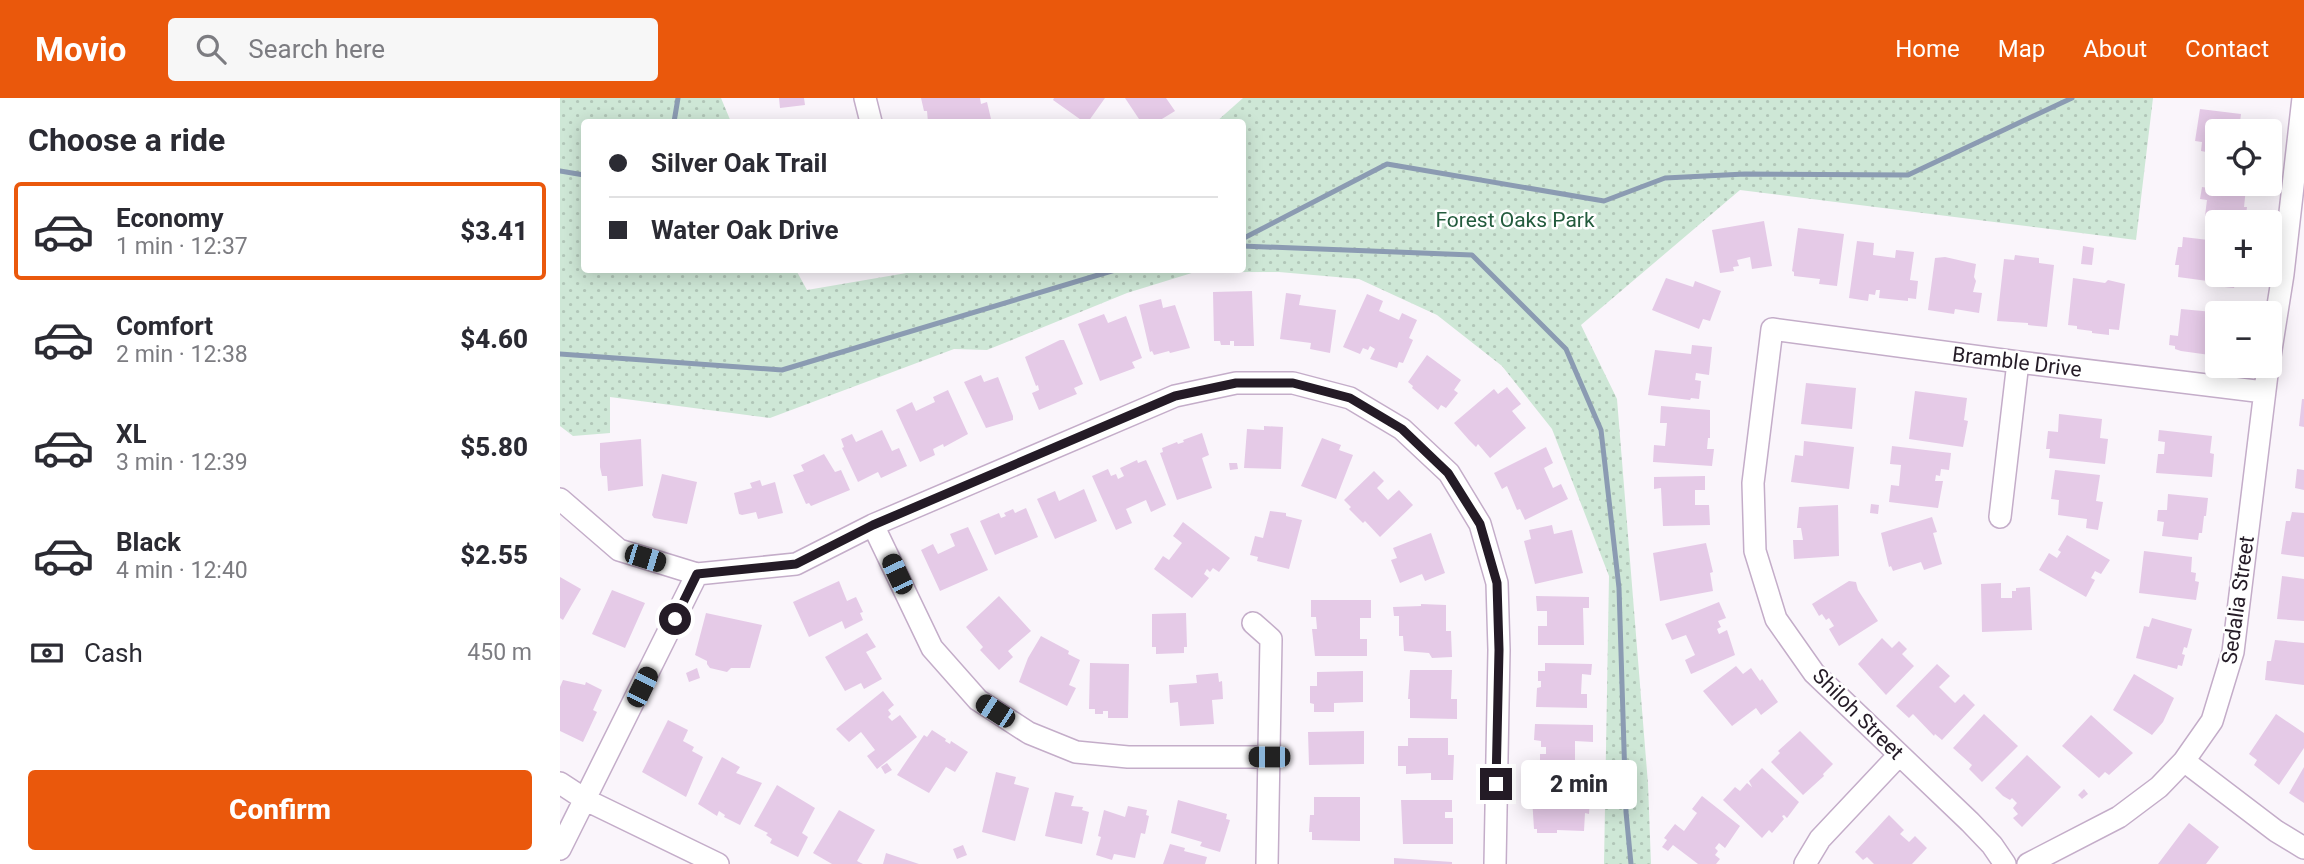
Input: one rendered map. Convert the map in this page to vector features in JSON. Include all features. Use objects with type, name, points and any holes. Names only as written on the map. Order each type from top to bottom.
[{"type":"street","points":[[865,98],[870,119]]},
{"type":"street","points":[[2282,316],[2294,276],[2303,98]]},
{"type":"street","name":"Bramble Drive","points":[[1772,329],[2264,391]]},
{"type":"street","name":"Shiloh Street","points":[[1772,329],[1753,482],[1755,551],[1776,619],[1814,673],[1992,845],[2005,864]]},
{"type":"street","points":[[2000,517],[2018,362]]},
{"type":"street","name":"Sedalia Street","points":[[2028,864],[2119,817],[2159,787],[2184,761],[2212,721],[2233,652],[2266,378]]},
{"type":"street","points":[[560,499],[619,550],[697,574],[796,564],[873,525],[1175,396],[1236,383],[1293,383],[1350,398],[1402,429],[1448,473],[1480,524],[1497,583],[1499,650],[1494,864]]},
{"type":"street","points":[[873,525],[932,648],[978,700],[1029,733],[1076,752],[1128,757],[1269,757]]},
{"type":"street","points":[[560,849],[697,574]]},
{"type":"street","points":[[1254,622],[1270,639],[1267,864]]},
{"type":"street","points":[[1805,864],[1821,839],[1899,755]]},
{"type":"street","points":[[2184,761],[2276,831],[2304,848]]},
{"type":"street","points":[[560,783],[586,800],[718,864]]},
{"type":"green space","name":"Forest Oaks Park","points":[[560,98],[721,98],[730,119],[581,119],[581,273],[798,273],[807,290],[906,273],[1192,273],[1127,293],[987,350],[954,349],[770,418],[610,397],[610,433],[573,436],[560,426]]},
{"type":"green space","name":"Forest Oaks Park","points":[[1243,98],[2153,98],[2136,240],[1740,190],[1581,325],[1617,399],[1648,784],[1651,864],[1604,864],[1609,576],[1552,429],[1502,366],[1437,315],[1359,279],[1246,272],[1246,119],[1219,119]]},
{"type":"building","points":[[779,98],[804,98],[805,105],[780,108]]},
{"type":"building","points":[[921,98],[980,98],[981,104],[987,102],[991,119],[928,119],[927,111],[924,111]]},
{"type":"building","points":[[1105,98],[1090,119],[1080,119],[1053,100]]},
{"type":"building","points":[[1125,98],[1166,98],[1175,111],[1162,119],[1139,119]]},
{"type":"building","points":[[2200,109],[2241,114],[2240,119],[2205,119],[2205,152],[2201,151],[2202,142],[2195,141]]},
{"type":"building","points":[[2202,187],[2205,188],[2205,196],[2245,196],[2244,207],[2247,207],[2247,210],[2206,210],[2207,200],[2200,199]]},
{"type":"building","points":[[1764,221],[1772,266],[1752,269],[1750,257],[1737,260],[1739,266],[1733,267],[1734,271],[1720,273],[1712,230]]},
{"type":"building","points":[[1798,228],[1844,234],[1837,286],[1819,284],[1820,279],[1794,276],[1792,271]]},
{"type":"building","points":[[2183,237],[2205,240],[2205,281],[2178,277],[2179,265],[2175,265],[2178,247],[2182,247]]},
{"type":"building","points":[[1857,241],[1874,243],[1873,255],[1895,258],[1896,250],[1914,252],[1910,280],[1918,281],[1916,299],[1908,298],[1908,301],[1879,298],[1880,290],[1876,290],[1875,295],[1869,294],[1868,301],[1849,298]]},
{"type":"building","points":[[2083,246],[2094,248],[2092,265],[2081,264]]},
{"type":"building","points":[[2015,255],[2039,258],[2039,263],[2054,265],[2047,327],[1997,321],[2004,259],[2014,260]]},
{"type":"building","points":[[1945,257],[1976,264],[1973,292],[1982,293],[1979,313],[1955,309],[1954,314],[1928,310],[1935,258]]},
{"type":"building","points":[[1666,278],[1693,287],[1695,281],[1721,291],[1710,321],[1703,319],[1699,329],[1652,310]]},
{"type":"building","points":[[2073,278],[2125,284],[2119,330],[2109,329],[2109,335],[2068,325]]},
{"type":"building","points":[[1252,291],[1254,346],[1234,346],[1234,341],[1230,341],[1230,345],[1221,345],[1220,341],[1214,341],[1213,292]]},
{"type":"building","points":[[1286,293],[1301,295],[1299,305],[1336,310],[1330,353],[1310,349],[1311,343],[1280,339]]},
{"type":"building","points":[[1367,294],[1383,301],[1379,311],[1399,320],[1402,313],[1417,320],[1409,338],[1413,340],[1403,363],[1399,362],[1397,368],[1370,359],[1375,349],[1370,346],[1368,350],[1363,348],[1360,354],[1343,347]]},
{"type":"building","points":[[1161,299],[1163,308],[1175,305],[1190,348],[1154,355],[1150,352],[1139,305]]},
{"type":"building","points":[[2181,309],[2205,311],[2205,354],[2181,351],[2169,345],[2170,335],[2178,336]]},
{"type":"building","points":[[1104,314],[1108,323],[1126,316],[1142,358],[1132,362],[1135,368],[1100,381],[1078,324]]},
{"type":"building","points":[[1064,340],[1083,384],[1074,388],[1077,394],[1039,410],[1032,393],[1039,390],[1038,385],[1036,386],[1025,357]]},
{"type":"building","points":[[1692,345],[1712,347],[1709,375],[1696,373],[1695,380],[1701,381],[1699,399],[1648,395],[1655,350],[1691,354]]},
{"type":"building","points":[[1427,355],[1461,380],[1454,390],[1458,393],[1446,408],[1441,405],[1438,410],[1408,382]]},
{"type":"building","points":[[981,375],[984,382],[998,377],[1013,420],[986,428],[964,382]]},
{"type":"building","points":[[1806,383],[1856,388],[1852,429],[1801,424]]},
{"type":"building","points":[[1507,387],[1521,404],[1512,411],[1526,428],[1490,458],[1454,423],[1494,389],[1498,394]]},
{"type":"building","points":[[948,390],[968,434],[944,447],[943,444],[933,449],[935,455],[920,462],[896,410],[912,402],[916,411],[935,402],[933,397]]},
{"type":"building","points":[[1915,391],[1967,398],[1964,420],[1968,421],[1963,447],[1909,439]]},
{"type":"building","points":[[2304,399],[2304,427],[2299,426]]},
{"type":"building","points":[[1661,406],[1710,410],[1710,438],[1707,449],[1714,449],[1712,466],[1653,462],[1654,445],[1665,446],[1667,423],[1660,423]]},
{"type":"building","points":[[2059,414],[2102,419],[2100,438],[2108,439],[2105,464],[2049,458],[2050,449],[2046,449],[2048,431],[2058,432]]},
{"type":"building","points":[[1264,426],[1283,427],[1281,469],[1244,468],[1247,429],[1264,430]]},
{"type":"building","points":[[882,430],[892,451],[899,448],[907,466],[881,478],[878,472],[858,482],[842,448],[841,439],[852,434],[856,442]]},
{"type":"building","points":[[2159,430],[2212,436],[2212,477],[2156,473],[2158,454],[2164,454],[2165,442],[2158,441]]},
{"type":"building","points":[[1202,433],[1209,455],[1202,458],[1212,488],[1177,500],[1160,453],[1163,452],[1162,448],[1184,442],[1183,440]]},
{"type":"building","points":[[1322,438],[1341,445],[1339,450],[1353,455],[1336,499],[1301,486]]},
{"type":"building","points":[[641,439],[643,486],[608,491],[607,476],[602,476],[600,467],[600,443]]},
{"type":"building","points":[[1804,441],[1854,447],[1849,489],[1791,482],[1795,455],[1803,456]]},
{"type":"building","points":[[1892,446],[1951,453],[1949,470],[1941,469],[1940,476],[1936,475],[1935,481],[1943,481],[1938,508],[1889,502],[1891,485],[1899,486],[1901,465],[1890,464]]},
{"type":"building","points":[[1546,447],[1553,463],[1544,468],[1553,488],[1561,484],[1568,499],[1525,520],[1520,509],[1517,510],[1507,486],[1502,489],[1494,473]]},
{"type":"building","points":[[824,454],[835,472],[841,470],[850,490],[811,506],[806,504],[793,475],[804,471],[801,465]]},
{"type":"building","points":[[1137,460],[1138,463],[1146,460],[1166,505],[1151,512],[1146,500],[1126,509],[1132,523],[1116,530],[1092,476],[1108,469],[1111,476],[1116,474],[1118,479],[1124,476],[1120,468]]},
{"type":"building","points":[[1229,463],[1237,463],[1238,469],[1230,470]]},
{"type":"building","points":[[2297,469],[2304,470],[2304,490],[2295,488]]},
{"type":"building","points":[[2055,470],[2100,475],[2096,501],[2103,502],[2098,530],[2086,528],[2087,519],[2058,515],[2059,500],[2051,499]]},
{"type":"building","points":[[1374,471],[1384,481],[1377,488],[1388,500],[1399,490],[1413,505],[1380,537],[1349,509],[1351,507],[1344,500]]},
{"type":"building","points":[[662,474],[697,482],[687,524],[654,518],[652,515]]},
{"type":"building","points":[[1705,476],[1705,490],[1695,490],[1695,505],[1709,505],[1710,525],[1663,526],[1661,488],[1654,489],[1654,477]]},
{"type":"building","points":[[760,480],[762,486],[775,482],[783,513],[758,519],[756,512],[739,514],[734,493],[752,488],[750,483]]},
{"type":"building","points":[[1084,489],[1097,521],[1055,539],[1037,499],[1055,491],[1059,501]]},
{"type":"building","points":[[2168,494],[2208,498],[2202,533],[2199,533],[2198,540],[2162,536],[2164,522],[2157,521],[2158,510],[2167,510]]},
{"type":"building","points":[[1871,504],[1879,505],[1878,514],[1870,513]]},
{"type":"building","points":[[1838,505],[1839,556],[1794,559],[1793,540],[1803,540],[1801,528],[1797,528],[1799,507]]},
{"type":"building","points":[[1026,508],[1038,537],[995,555],[980,521],[999,513],[1001,518],[1006,516],[1004,513],[1013,509],[1015,513]]},
{"type":"building","points":[[1270,511],[1286,513],[1286,516],[1302,520],[1289,569],[1257,561],[1258,557],[1250,555],[1255,536],[1263,538]]},
{"type":"building","points":[[2292,512],[2304,513],[2304,557],[2281,554],[2286,521],[2290,521]]},
{"type":"building","points":[[1932,517],[1937,532],[1933,533],[1942,564],[1924,570],[1921,562],[1893,571],[1891,566],[1889,567],[1881,533]]},
{"type":"building","points":[[1183,522],[1230,558],[1219,572],[1213,568],[1210,572],[1207,569],[1204,574],[1209,578],[1192,598],[1154,569],[1163,556],[1169,560],[1182,543],[1173,536]]},
{"type":"building","points":[[1552,525],[1554,534],[1572,530],[1583,573],[1535,584],[1524,541],[1531,539],[1529,530]]},
{"type":"building","points":[[968,527],[988,570],[940,591],[921,550],[933,544],[938,554],[955,546],[950,534]]},
{"type":"building","points":[[1431,533],[1445,573],[1425,581],[1422,574],[1400,583],[1391,560],[1397,558],[1393,548]]},
{"type":"building","points":[[2067,535],[2110,560],[2101,574],[2095,571],[2091,578],[2095,580],[2086,597],[2039,570],[2049,553],[2057,558],[2061,552],[2058,550]]},
{"type":"building","points":[[1706,543],[1713,572],[1710,573],[1713,591],[1660,601],[1653,553]]},
{"type":"building","points":[[2144,551],[2192,557],[2191,572],[2196,573],[2195,581],[2199,582],[2196,600],[2139,593]]},
{"type":"building","points":[[2282,576],[2304,579],[2304,621],[2277,619]]},
{"type":"building","points":[[560,577],[581,589],[563,620],[560,618]]},
{"type":"building","points":[[839,581],[847,601],[856,597],[863,612],[860,613],[863,620],[845,629],[842,621],[809,637],[793,602]]},
{"type":"building","points":[[1849,581],[1856,582],[1858,590],[1878,621],[1839,646],[1829,629],[1834,626],[1829,618],[1826,620],[1822,614],[1819,616],[1812,604]]},
{"type":"building","points":[[2001,583],[2001,598],[2012,598],[2012,591],[2016,591],[2016,588],[2030,587],[2032,630],[1982,632],[1981,584]]},
{"type":"building","points":[[612,590],[645,603],[625,648],[592,634]]},
{"type":"building","points":[[999,596],[1031,631],[1008,651],[1013,657],[999,670],[980,650],[983,647],[966,627]]},
{"type":"building","points":[[1536,596],[1589,597],[1589,608],[1583,608],[1584,645],[1538,645],[1538,626],[1547,626],[1547,611],[1537,611]]},
{"type":"building","points":[[1311,600],[1371,600],[1371,618],[1360,618],[1360,639],[1367,639],[1367,656],[1315,656],[1312,629],[1317,629],[1316,617],[1311,617]]},
{"type":"building","points":[[1719,602],[1726,618],[1718,621],[1721,627],[1717,629],[1719,634],[1727,630],[1735,655],[1691,674],[1685,660],[1695,655],[1686,635],[1672,640],[1665,624]]},
{"type":"building","points":[[1446,605],[1446,631],[1451,631],[1452,657],[1432,658],[1429,653],[1404,651],[1403,636],[1399,636],[1399,616],[1394,616],[1393,607]]},
{"type":"building","points":[[706,613],[762,625],[750,668],[731,668],[727,672],[710,668],[707,661],[695,655]]},
{"type":"building","points":[[1186,613],[1187,647],[1184,647],[1184,653],[1156,654],[1156,647],[1152,647],[1152,614]]},
{"type":"building","points":[[2152,618],[2192,629],[2187,648],[2184,647],[2182,654],[2185,655],[2182,666],[2178,665],[2177,669],[2136,658],[2144,626],[2149,627]]},
{"type":"building","points":[[867,633],[876,647],[866,652],[882,679],[864,689],[861,683],[845,691],[825,657]]},
{"type":"building","points":[[1041,636],[1080,660],[1069,685],[1076,688],[1067,706],[1019,682],[1028,658]]},
{"type":"building","points":[[1882,638],[1892,648],[1899,641],[1907,649],[1902,654],[1914,666],[1886,695],[1858,664]]},
{"type":"building","points":[[2275,640],[2304,643],[2304,685],[2265,680],[2267,661],[2271,661]]},
{"type":"building","points":[[1090,663],[1129,664],[1128,718],[1108,718],[1108,711],[1095,714],[1095,709],[1089,709]]},
{"type":"building","points":[[1545,663],[1592,664],[1591,675],[1582,674],[1581,694],[1587,694],[1587,708],[1536,707],[1537,688],[1541,687],[1538,671],[1545,671]]},
{"type":"building","points":[[1937,664],[1950,676],[1939,687],[1955,703],[1964,694],[1975,705],[1942,740],[1935,734],[1934,736],[1913,714],[1909,718],[1896,706]]},
{"type":"building","points":[[1736,666],[1743,674],[1751,668],[1778,702],[1761,715],[1756,708],[1732,726],[1703,691]]},
{"type":"building","points":[[697,668],[700,678],[689,682],[686,673]]},
{"type":"building","points":[[1410,670],[1452,670],[1451,699],[1457,699],[1457,719],[1410,718]]},
{"type":"building","points":[[1363,671],[1363,702],[1334,703],[1334,712],[1314,712],[1314,704],[1310,703],[1310,686],[1317,686],[1317,672]]},
{"type":"building","points":[[1218,673],[1219,682],[1222,681],[1223,699],[1212,700],[1214,724],[1180,726],[1178,702],[1170,703],[1169,685],[1197,683],[1196,675]]},
{"type":"building","points":[[2134,674],[2174,698],[2163,722],[2152,735],[2113,710]]},
{"type":"building","points":[[563,680],[585,685],[586,682],[602,690],[593,710],[597,712],[583,742],[560,731],[560,687]]},
{"type":"building","points":[[883,691],[894,705],[888,710],[891,714],[888,717],[892,721],[900,715],[917,737],[877,769],[867,756],[875,750],[861,732],[849,742],[836,729]]},
{"type":"building","points":[[1984,714],[2018,746],[1982,782],[1969,769],[1972,765],[1953,748]]},
{"type":"building","points":[[2276,714],[2304,733],[2304,748],[2279,785],[2254,765],[2257,760],[2249,754]]},
{"type":"building","points":[[2091,715],[2133,753],[2109,775],[2105,772],[2099,778],[2062,746]]},
{"type":"building","points":[[668,720],[688,730],[683,741],[694,747],[692,751],[703,757],[686,797],[642,772]]},
{"type":"building","points":[[1535,724],[1593,725],[1593,742],[1575,741],[1575,763],[1589,763],[1588,780],[1540,779],[1540,754],[1546,754],[1546,747],[1541,747],[1541,741],[1534,740]]},
{"type":"building","points":[[932,730],[946,739],[945,741],[950,744],[951,741],[968,752],[955,772],[946,767],[929,793],[897,775],[924,735],[927,737]]},
{"type":"building","points":[[1364,731],[1364,764],[1309,765],[1308,732]]},
{"type":"building","points":[[1800,731],[1833,764],[1803,795],[1771,762],[1780,753],[1778,751]]},
{"type":"building","points":[[1408,738],[1448,738],[1448,755],[1454,755],[1453,780],[1431,780],[1431,773],[1406,774],[1406,766],[1398,766],[1398,746],[1408,746]]},
{"type":"building","points":[[2027,755],[2061,787],[2022,827],[2013,818],[2018,814],[2013,808],[2017,803],[2012,798],[2010,800],[2003,796],[1995,788]]},
{"type":"building","points":[[722,757],[740,767],[736,773],[762,783],[740,825],[724,817],[719,811],[717,816],[698,804]]},
{"type":"building","points":[[887,763],[892,770],[885,774],[881,767]]},
{"type":"building","points":[[2304,767],[2304,803],[2289,793]]},
{"type":"building","points":[[1762,768],[1799,802],[1787,818],[1782,816],[1784,819],[1772,833],[1769,830],[1762,838],[1723,800],[1735,787],[1740,791],[1747,783],[1752,787],[1749,781]]},
{"type":"building","points":[[996,772],[1016,777],[1014,784],[1029,788],[1015,841],[982,832]]},
{"type":"building","points":[[777,785],[815,808],[802,833],[808,837],[798,857],[770,843],[772,839],[766,835],[768,833],[754,826]]},
{"type":"building","points":[[2084,789],[2088,794],[2082,799],[2078,795]]},
{"type":"building","points":[[1055,792],[1074,796],[1071,806],[1083,807],[1082,810],[1089,812],[1082,844],[1045,836]]},
{"type":"building","points":[[1702,796],[1740,826],[1725,848],[1719,843],[1715,848],[1718,851],[1715,855],[1720,859],[1716,864],[1698,864],[1673,845],[1668,851],[1662,847],[1667,840],[1664,838],[1675,824],[1684,831],[1697,813],[1692,809]]},
{"type":"building","points":[[1314,797],[1360,797],[1360,841],[1312,840],[1312,832],[1309,832],[1310,815],[1314,815]]},
{"type":"building","points":[[1532,797],[1590,799],[1589,814],[1585,813],[1584,831],[1557,830],[1557,833],[1537,833],[1537,829],[1534,829]]},
{"type":"building","points":[[1178,800],[1227,814],[1226,819],[1230,820],[1220,852],[1200,846],[1202,842],[1171,833]]},
{"type":"building","points":[[1401,800],[1452,800],[1452,812],[1445,812],[1445,818],[1453,818],[1453,844],[1403,844]]},
{"type":"building","points":[[1128,806],[1147,810],[1146,815],[1149,816],[1145,834],[1141,833],[1135,858],[1114,854],[1112,860],[1096,855],[1104,810],[1125,817]]},
{"type":"building","points":[[839,810],[875,830],[857,861],[863,864],[832,864],[813,853]]},
{"type":"building","points":[[1889,815],[1904,830],[1900,834],[1909,842],[1915,836],[1927,848],[1912,864],[1874,864],[1867,857],[1863,860],[1855,852]]},
{"type":"building","points":[[2189,823],[2219,847],[2206,864],[2158,864]]},
{"type":"building","points":[[1170,844],[1207,857],[1205,864],[1163,864]]},
{"type":"building","points":[[963,845],[967,855],[957,859],[953,849]]},
{"type":"building","points":[[886,853],[919,864],[883,864]]},
{"type":"building","points":[[1394,858],[1452,862],[1452,864],[1394,864]]},
{"type":"waterway","points":[[674,119],[678,98]]},
{"type":"waterway","points":[[1246,237],[1387,164],[1604,201],[1665,178],[1745,174],[1908,175],[2072,98]]},
{"type":"waterway","points":[[560,171],[581,174]]},
{"type":"waterway","points":[[1246,246],[1472,255],[1566,349],[1601,430],[1619,588],[1626,812],[1631,864]]},
{"type":"waterway","points":[[560,354],[782,370],[1105,273]]},
{"type":"route","points":[[675,619],[697,574],[796,564],[873,525],[1175,396],[1236,383],[1293,383],[1350,398],[1402,429],[1448,473],[1480,524],[1497,583],[1499,650],[1496,784]]}]
